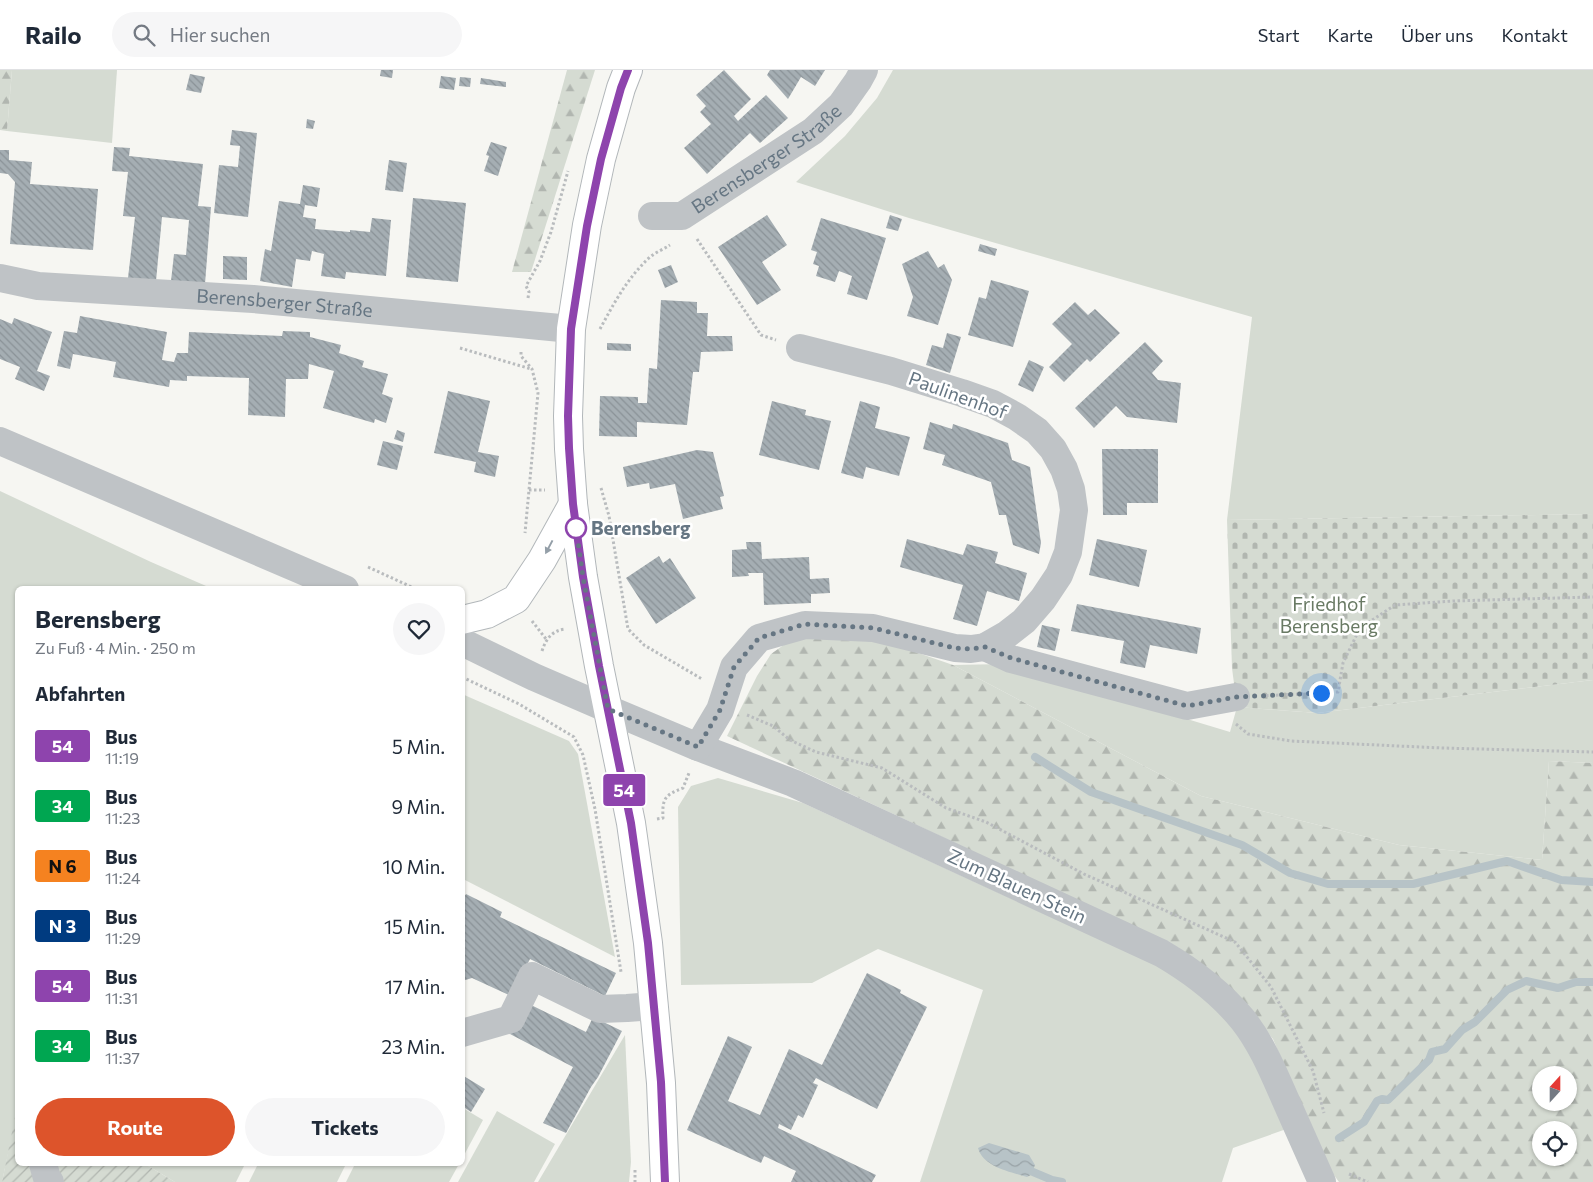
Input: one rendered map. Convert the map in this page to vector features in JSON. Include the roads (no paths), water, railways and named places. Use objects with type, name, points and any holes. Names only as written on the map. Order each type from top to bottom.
[{"type":"main road","points":[[628,70],[621,88],[599,168],[587,226],[571,329],[568,416],[573,504],[583,577],[631,823],[648,943],[661,1082],[664,1182]]},
{"type":"main road","points":[[465,619],[487,614],[516,599],[542,560],[573,504]]},
{"type":"street","name":"Berensberger Straße","points":[[652,216],[687,224],[813,131],[841,105],[864,70]]},
{"type":"street","name":"Berensberger Straße","points":[[0,278],[38,286],[254,299],[571,329]]},
{"type":"street","name":"Paulinenhof","points":[[698,747],[720,710],[734,667],[759,638],[805,624],[873,628],[955,648],[971,649],[985,647],[1006,635],[1024,620],[1043,599],[1059,575],[1068,552],[1074,510],[1071,489],[1064,469],[1053,449],[1037,432],[1018,417],[993,404],[891,371],[800,348]]},
{"type":"street","points":[[0,441],[338,586]]},
{"type":"street","points":[[465,643],[608,709]]},
{"type":"street","points":[[985,647],[1011,658],[1187,706],[1235,710]]},
{"type":"street","name":"Zum Blauen Stein","points":[[608,709],[698,747],[793,783],[1152,949],[1183,966],[1206,982],[1244,1021],[1262,1049],[1322,1182]]},
{"type":"street","points":[[465,1032],[511,1019],[532,976],[600,1009],[654,1006]]},
{"type":"street","points":[[44,1166],[50,1182]]},
{"type":"water","points":[[989,1143],[1029,1155],[1035,1165],[1031,1175],[1027,1177],[991,1164],[978,1148]]},
{"type":"waterway","points":[[1035,757],[1091,792],[1242,845],[1290,873],[1328,884],[1413,884],[1507,861],[1561,880],[1593,882]]},
{"type":"waterway","points":[[1339,1138],[1364,1122],[1377,1101],[1382,1099],[1388,1100],[1429,1060],[1432,1052],[1445,1049],[1462,1030],[1475,1022],[1507,990],[1526,981],[1558,988],[1576,982],[1593,982]]},
{"type":"waterway","points":[[1033,1172],[1062,1182]]},
{"type":"place","name":"Berensberg","points":[[576,528]]},
{"type":"park label","name":"Friedhof Berensberg","points":[[1329,615]]}]
